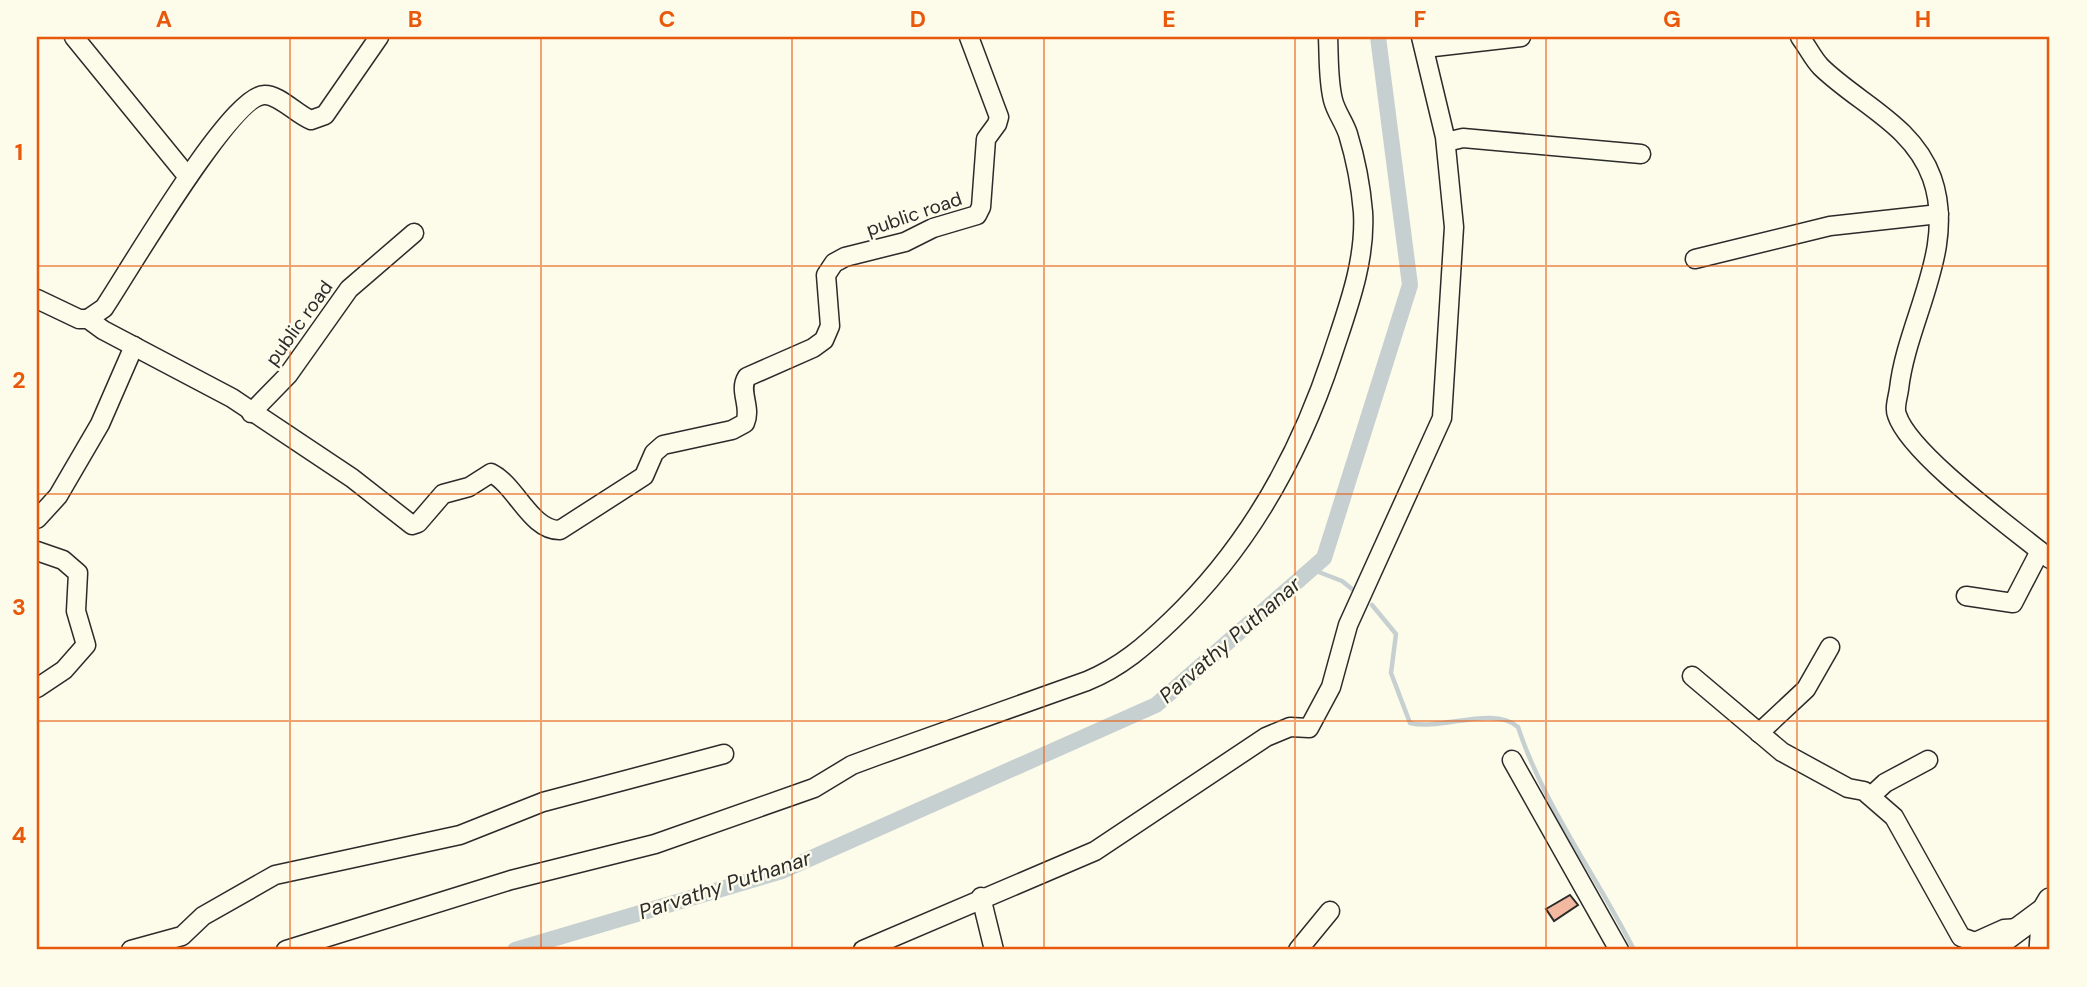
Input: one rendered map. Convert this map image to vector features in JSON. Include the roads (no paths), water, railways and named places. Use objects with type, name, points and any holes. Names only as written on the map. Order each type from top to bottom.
[{"type":"main road","points":[[1990,950],[2047,905]]},
{"type":"main road","points":[[2041,950],[2047,905]]},
{"type":"street","points":[[74,37],[188,177]]},
{"type":"street","points":[[37,299],[79,319],[88,319],[104,308],[188,177],[245,103],[262,95],[274,97],[311,120],[325,115],[379,37]]},
{"type":"street","name":"public road","points":[[414,233],[349,289],[288,375],[251,413],[352,478],[388,508],[414,525],[443,494],[470,487],[491,473],[511,489],[544,525],[561,530],[644,476],[652,466],[654,453],[663,445],[742,425],[748,414],[743,385],[747,377],[817,346],[827,334],[830,326],[826,275],[834,263],[845,257],[905,242],[933,228],[973,217],[981,210],[986,139],[999,117],[969,37]]},
{"type":"street","points":[[286,950],[511,880],[655,844],[720,822],[814,788],[852,765],[1087,681],[1120,666],[1144,648],[1219,572],[1253,526],[1281,477],[1322,390],[1349,307],[1361,246],[1363,211],[1348,134],[1333,100],[1328,37]]},
{"type":"street","points":[[863,950],[1095,851],[1266,737],[1290,727],[1309,728],[1331,687],[1348,625],[1442,418],[1454,227],[1446,142],[1423,42],[1521,37]]},
{"type":"street","points":[[1800,37],[1820,66],[1897,127],[1919,150],[1932,179],[1938,214],[1938,242],[1900,376],[1896,414],[1920,451],[2045,555],[2013,603],[1966,596]]},
{"type":"street","points":[[1446,142],[1463,138],[1641,155]]},
{"type":"street","points":[[1695,260],[1830,226],[1938,214]]},
{"type":"street","points":[[88,319],[103,330],[212,387],[251,413]]},
{"type":"street","points":[[37,519],[58,496],[100,424],[134,346]]},
{"type":"street","points":[[37,551],[63,560],[78,573],[76,611],[86,645],[64,670],[37,688]]},
{"type":"street","points":[[1759,733],[1806,689],[1830,648]]},
{"type":"street","points":[[1692,676],[1759,733],[1797,761],[1871,796],[1894,817],[1961,937],[1975,942],[2004,929],[2019,928]]},
{"type":"street","points":[[131,950],[182,936],[203,916],[275,876],[460,835],[542,802],[724,754]]},
{"type":"street","points":[[1512,760],[1619,950]]},
{"type":"street","points":[[1871,796],[1885,783],[1928,760]]},
{"type":"street","points":[[981,898],[994,950]]},
{"type":"street","points":[[1298,950],[1330,911]]},
{"type":"waterway","name":"Parvathy Puthanar","points":[[515,950],[782,871],[1156,705],[1324,558],[1410,285],[1378,37]]},
{"type":"waterway","points":[[1311,569],[1342,581],[1352,589]]},
{"type":"waterway","points":[[1372,605],[1396,634],[1391,673],[1410,723],[1422,725],[1495,718],[1518,727],[1556,812],[1634,950]]}]
